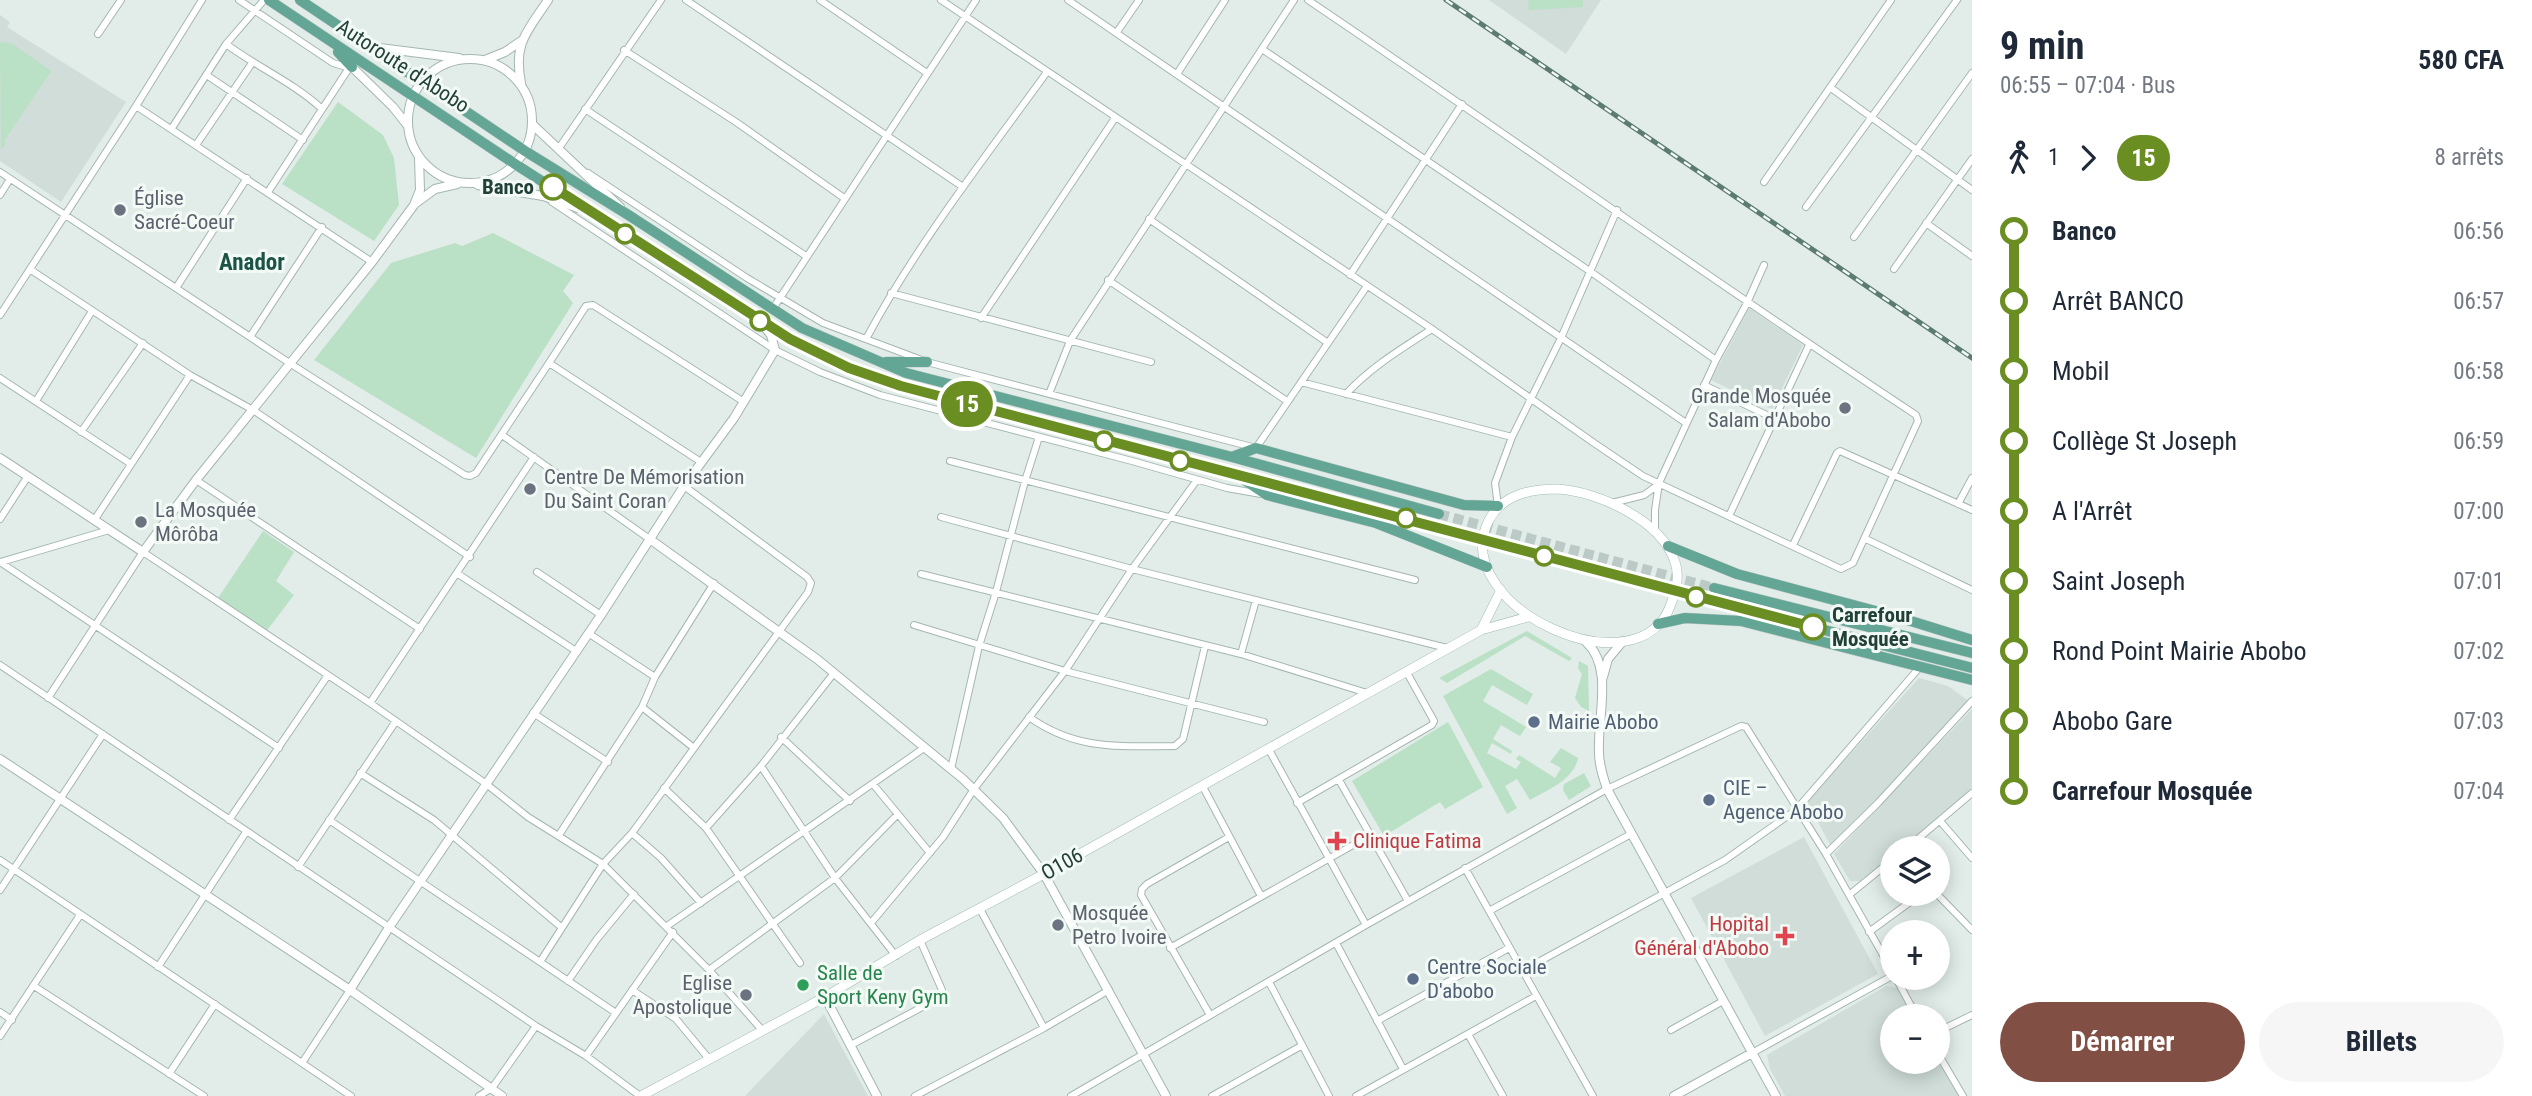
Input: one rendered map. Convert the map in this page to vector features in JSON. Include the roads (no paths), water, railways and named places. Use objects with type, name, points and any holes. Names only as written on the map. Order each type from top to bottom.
[{"type":"main road","name":"Autoroute d'Abobo","points":[[269,0],[515,164],[760,321],[849,368],[901,386],[1436,526]]},
{"type":"main road","name":"Autoroute d'Abobo","points":[[300,0],[525,151],[802,328],[906,373],[1232,457],[1439,514]]},
{"type":"main road","points":[[326,39],[351,67]]},
{"type":"main road","points":[[878,362],[927,362]]},
{"type":"main road","points":[[1232,457],[1256,448],[1464,505],[1498,506]]},
{"type":"main road","points":[[1240,476],[1267,495],[1376,523],[1487,567]]},
{"type":"main road","points":[[1551,489],[1574,491],[1612,503],[1655,533],[1668,546],[1676,564],[1676,586],[1669,610],[1658,624],[1647,632],[1623,641],[1586,642],[1528,617],[1501,590],[1487,567],[1482,549],[1487,525],[1498,506],[1516,495],[1551,489]]},
{"type":"main road","points":[[1668,546],[1737,574],[1898,617],[1972,640]]},
{"type":"main road","points":[[1714,588],[1972,653]]},
{"type":"main road","points":[[1481,630],[1501,590]]},
{"type":"main road","points":[[1711,601],[1972,668]]},
{"type":"main road","name":"O106","points":[[641,1096],[825,997],[920,940],[1044,874],[1481,630],[1528,617]]},
{"type":"main road","points":[[1658,624],[1685,618],[1741,621],[1972,680]]},
{"type":"street","points":[[98,34],[121,0]]},
{"type":"street","points":[[0,315],[136,106],[201,0]]},
{"type":"street","points":[[239,0],[333,63],[351,67],[393,107],[408,126]]},
{"type":"street","points":[[172,128],[208,76],[226,44],[264,0]]},
{"type":"street","points":[[485,60],[505,52],[521,41],[548,0]]},
{"type":"street","points":[[558,148],[660,0]]},
{"type":"street","points":[[686,0],[963,187]]},
{"type":"street","points":[[820,0],[927,73]]},
{"type":"street","points":[[941,0],[1432,329],[1594,443],[1659,483],[1841,569],[1853,563],[1919,421],[1918,417],[1747,303],[1617,210],[1308,0]]},
{"type":"street","points":[[772,310],[976,0]]},
{"type":"street","points":[[1068,0],[1388,217],[1686,424]]},
{"type":"street","points":[[1117,32],[1139,0]]},
{"type":"street","points":[[1177,74],[1225,0]]},
{"type":"street","points":[[1049,394],[1070,341],[1294,0]]},
{"type":"street","points":[[1764,182],[1891,0]]},
{"type":"street","points":[[1806,207],[1957,0]]},
{"type":"street","points":[[521,41],[518,63],[521,83]]},
{"type":"street","points":[[226,44],[322,109]]},
{"type":"street","points":[[372,47],[485,60],[505,68],[521,83],[528,96],[533,125],[525,151],[515,164],[495,178],[472,184]]},
{"type":"street","points":[[1262,49],[1716,360]]},
{"type":"street","points":[[624,50],[736,122],[844,198]]},
{"type":"street","points":[[462,59],[433,71],[413,95],[408,126],[411,143],[419,158],[438,175],[461,183],[543,196],[593,213]]},
{"type":"street","points":[[196,145],[252,63]]},
{"type":"street","points":[[268,192],[351,67]]},
{"type":"street","points":[[866,339],[891,293],[963,187],[1047,72]]},
{"type":"street","points":[[1854,237],[1972,73]]},
{"type":"street","points":[[208,76],[303,140]]},
{"type":"street","points":[[1831,88],[1972,190]]},
{"type":"street","points":[[1350,275],[1462,104]]},
{"type":"street","points":[[136,106],[372,262]]},
{"type":"street","points":[[585,109],[806,256]]},
{"type":"street","points":[[981,318],[1115,118]]},
{"type":"street","points":[[533,125],[630,216]]},
{"type":"street","points":[[48,698],[143,552],[196,480],[372,262],[414,205],[420,190],[419,158]]},
{"type":"street","points":[[1894,269],[1972,159]]},
{"type":"street","points":[[578,166],[778,298],[823,323],[927,362],[1256,448],[1367,286]]},
{"type":"street","points":[[0,172],[290,364],[470,477],[476,473],[586,306],[590,304],[744,402]]},
{"type":"street","points":[[176,288],[247,178]]},
{"type":"street","points":[[0,195],[10,179]]},
{"type":"street","points":[[414,205],[435,189],[461,183]]},
{"type":"street","points":[[543,196],[775,350],[880,395],[1227,488],[1267,495]]},
{"type":"street","points":[[1498,506],[1495,483],[1512,437],[1561,338],[1617,210]]},
{"type":"street","points":[[1149,219],[1328,343]]},
{"type":"street","points":[[1926,223],[1972,256]]},
{"type":"street","points":[[250,337],[321,227]]},
{"type":"street","points":[[1655,533],[1659,483],[1764,265]]},
{"type":"street","points":[[31,270],[190,376],[253,410],[470,557]]},
{"type":"street","points":[[1108,280],[1287,401]]},
{"type":"street","points":[[891,293],[1151,362]]},
{"type":"street","points":[[36,401],[93,311]]},
{"type":"street","points":[[302,1063],[485,783],[601,615],[684,486],[744,402],[775,350],[771,335],[760,321]]},
{"type":"street","points":[[1346,394],[1361,377],[1432,329]]},
{"type":"street","points":[[81,432],[143,343]]},
{"type":"street","points":[[1729,516],[1810,345]]},
{"type":"street","points":[[549,363],[701,462]]},
{"type":"street","points":[[94,519],[190,376]]},
{"type":"street","points":[[0,378],[131,464]]},
{"type":"street","points":[[1301,382],[1512,437]]},
{"type":"street","points":[[1704,385],[1775,419]]},
{"type":"street","points":[[502,435],[780,632],[974,789],[1003,818],[1044,874],[1166,1096]]},
{"type":"street","points":[[951,769],[979,646],[1039,437]]},
{"type":"street","points":[[1793,545],[1837,453],[1844,451],[1972,510]]},
{"type":"street","points":[[370,703],[470,557],[534,457]]},
{"type":"street","points":[[0,458],[370,703],[485,783],[528,817],[603,864],[673,932],[762,1030]]},
{"type":"street","points":[[950,461],[1415,580]]},
{"type":"street","points":[[0,519],[28,476]]},
{"type":"street","points":[[1958,504],[1972,478]]},
{"type":"street","points":[[196,480],[420,629]]},
{"type":"street","points":[[871,923],[954,822],[974,789],[1065,671],[1132,569],[1197,480]]},
{"type":"street","points":[[1612,503],[1644,495],[1659,483]]},
{"type":"street","points":[[540,962],[603,864],[632,832],[780,632],[808,592],[811,583],[807,577],[684,486]]},
{"type":"street","points":[[941,517],[1132,569],[1448,648]]},
{"type":"street","points":[[0,562],[110,530]]},
{"type":"street","points":[[1866,539],[1972,590]]},
{"type":"street","points":[[0,562],[279,748]]},
{"type":"street","points":[[537,572],[601,615]]},
{"type":"street","points":[[458,574],[576,651]]},
{"type":"street","points":[[921,574],[1241,654],[1367,693]]},
{"type":"street","points":[[559,835],[642,708],[655,677],[714,583]]},
{"type":"street","points":[[1241,654],[1256,600]]},
{"type":"street","points":[[914,625],[1065,671],[1264,722]]},
{"type":"street","points":[[588,633],[655,677]]},
{"type":"street","points":[[1601,682],[1608,659],[1623,641]]},
{"type":"street","points":[[1586,642],[1597,654],[1601,682],[1599,754],[1607,789],[1776,1096]]},
{"type":"street","points":[[1029,717],[1043,727],[1075,741],[1100,746],[1175,746],[1183,739],[1205,646]]},
{"type":"street","points":[[0,665],[536,1026],[586,1056],[641,1096]]},
{"type":"street","points":[[1522,971],[1726,860],[1796,810],[1919,668]]},
{"type":"street","points":[[1297,803],[1434,723],[1406,671]]},
{"type":"street","points":[[706,828],[761,766],[781,737],[834,673]]},
{"type":"street","points":[[229,820],[328,675]]},
{"type":"street","points":[[1826,854],[1878,803],[1972,701]]},
{"type":"street","points":[[642,708],[694,748]]},
{"type":"street","points":[[533,713],[608,762]]},
{"type":"street","points":[[298,867],[396,721]]},
{"type":"street","points":[[1071,1096],[1082,1093],[1210,1015],[1607,789],[1744,726],[1826,854],[1880,952]]},
{"type":"street","points":[[0,890],[103,734]]},
{"type":"street","points":[[781,737],[850,801]]},
{"type":"street","points":[[667,926],[924,748]]},
{"type":"street","points":[[1268,748],[1366,925]]},
{"type":"street","points":[[0,759],[350,990],[502,1096]]},
{"type":"street","points":[[761,766],[835,878],[895,956]]},
{"type":"street","points":[[360,773],[433,820],[561,927]]},
{"type":"street","points":[[1339,780],[1408,901]]},
{"type":"street","points":[[873,784],[930,853]]},
{"type":"street","points":[[1202,785],[1261,897]]},
{"type":"street","points":[[664,788],[706,828],[800,963]]},
{"type":"street","points":[[1922,836],[1972,793]]},
{"type":"street","points":[[709,970],[835,878],[898,814]]},
{"type":"street","points":[[329,820],[616,1013]]},
{"type":"street","points":[[1940,821],[1972,858]]},
{"type":"street","points":[[159,967],[246,832]]},
{"type":"street","points":[[632,832],[661,858],[701,903]]},
{"type":"street","points":[[1489,911],[1631,834]]},
{"type":"street","points":[[1170,948],[1369,836]]},
{"type":"street","points":[[1210,1015],[1141,895],[1147,884],[1229,837]]},
{"type":"street","points":[[0,860],[351,1096]]},
{"type":"street","points":[[1465,868],[1593,1096]]},
{"type":"street","points":[[1849,895],[1880,870]]},
{"type":"street","points":[[568,981],[597,939],[634,894]]},
{"type":"street","points":[[1869,932],[1905,906]]},
{"type":"street","points":[[1949,906],[1972,930]]},
{"type":"street","points":[[980,909],[1044,1028]]},
{"type":"street","points":[[0,1036],[80,915]]},
{"type":"street","points":[[586,1056],[673,932]]},
{"type":"street","points":[[850,1045],[941,997],[942,990],[920,940]]},
{"type":"street","points":[[1336,943],[1403,1069]]},
{"type":"street","points":[[1377,1021],[1509,948]]},
{"type":"street","points":[[1269,982],[1329,1096]]},
{"type":"street","points":[[1674,1096],[1880,982]]},
{"type":"street","points":[[34,986],[204,1096]]},
{"type":"street","points":[[632,990],[676,1019],[709,1059]]},
{"type":"street","points":[[915,1096],[1044,1028],[1109,990]]},
{"type":"street","points":[[1356,1096],[1536,996]]},
{"type":"street","points":[[825,997],[877,1096]]},
{"type":"street","points":[[1671,1030],[1723,1000]]},
{"type":"street","points":[[169,1074],[215,1004]]},
{"type":"street","points":[[0,1012],[12,1020]]},
{"type":"street","points":[[1950,1026],[1972,1015]]},
{"type":"street","points":[[479,1096],[492,1088],[536,1026]]},
{"type":"street","points":[[1468,1034],[1503,1096]]},
{"type":"street","points":[[1212,1096],[1301,1046]]},
{"type":"street","points":[[1950,1074],[1963,1096]]},
{"type":"tunnel","points":[[1439,514],[1714,588]]},
{"type":"tunnel","points":[[1436,526],[1711,601]]},
{"type":"railway","points":[[1446,0],[1972,358]]},
{"type":"place","name":"Banco","points":[[553,187]]},
{"type":"place","name":"Église Sacré-Coeur","points":[[120,210]]},
{"type":"place","name":"Grande Mosquée Salam d'Abobo","points":[[1845,408]]},
{"type":"place","name":"Centre De Mémorisation Du Saint Coran","points":[[530,489]]},
{"type":"place","name":"La Mosquée Môrôba","points":[[141,522]]},
{"type":"place","name":"Carrefour Mosquée","points":[[1813,627]]},
{"type":"place","name":"Mairie Abobo","points":[[1534,722]]},
{"type":"place","name":"CIE – Agence Abobo","points":[[1709,800]]},
{"type":"place","name":"Clinique Fatima","points":[[1337,841]]},
{"type":"place","name":"Mosquée Petro Ivoire","points":[[1058,925]]},
{"type":"place","name":"Hopital Général d'Abobo","points":[[1785,936]]},
{"type":"place","name":"Centre Sociale D'abobo","points":[[1413,979]]},
{"type":"place","name":"Salle de Sport Keny Gym","points":[[803,985]]},
{"type":"place","name":"Eglise Apostolique","points":[[746,995]]},
{"type":"district","name":"Anador","points":[[252,262]]}]
